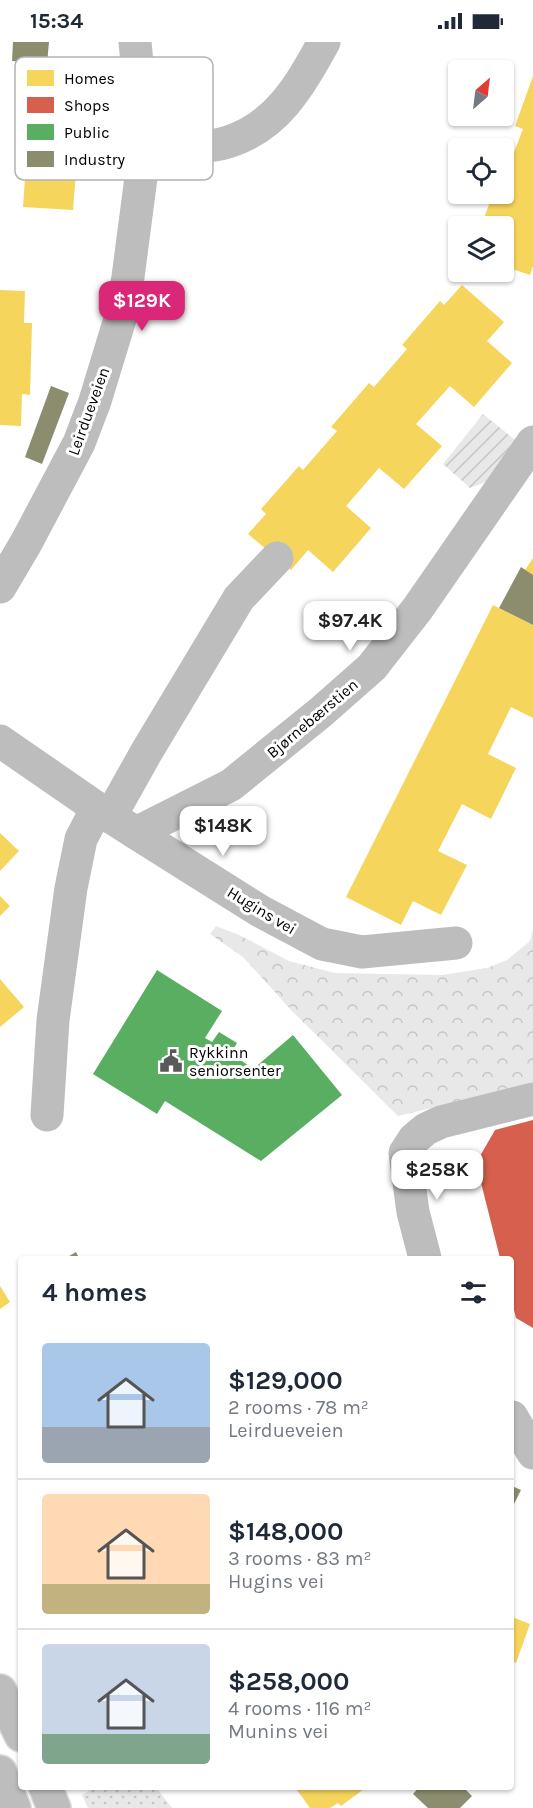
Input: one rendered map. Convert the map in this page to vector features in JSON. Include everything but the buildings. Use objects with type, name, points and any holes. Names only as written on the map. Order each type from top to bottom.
[{"type":"street","name":"Leirdueveien","points":[[135,42],[137,57]]},
{"type":"street","points":[[213,144],[227,142],[260,127],[280,110],[324,42]]},
{"type":"street","name":"Leirdueveien","points":[[0,587],[79,443],[95,401],[120,318],[141,180]]},
{"type":"street","name":"Bjørnebærstien","points":[[114,819],[231,785],[372,667],[418,608],[533,442]]},
{"type":"street","points":[[47,1115],[53,1020],[71,888],[81,839],[114,819],[147,751],[239,598],[277,558]]},
{"type":"street","name":"Hugins vei","points":[[0,741],[114,819],[260,911],[322,944],[362,952],[456,943]]},
{"type":"street","points":[[424,1256],[413,1212],[405,1154],[414,1138],[441,1122],[533,1099]]},
{"type":"street","points":[[514,1420],[533,1453]]},
{"type":"street","points":[[0,1691],[18,1729]]},
{"type":"street","points":[[0,1772],[14,1808]]},
{"type":"street","points":[[47,1790],[54,1808]]},
{"type":"green space","points":[[483,414],[519,443],[494,479],[470,488],[443,464]]},
{"type":"green space","points":[[216,926],[239,935],[289,961],[335,973],[442,975],[487,968],[507,960],[530,941],[533,929],[533,1084],[398,1116],[293,1012],[243,957],[210,934]]},
{"type":"green space","points":[[91,1790],[158,1790],[172,1808],[88,1808],[82,1795]]},
{"type":"place","name":"Rykkinn seniorsenter","points":[[171,1061]]}]
